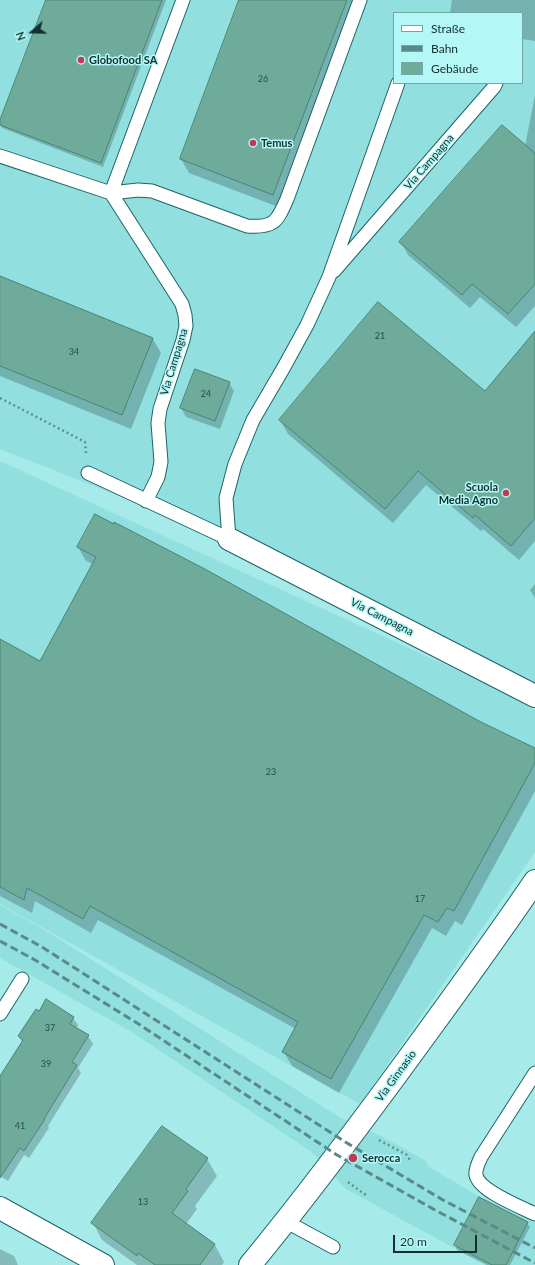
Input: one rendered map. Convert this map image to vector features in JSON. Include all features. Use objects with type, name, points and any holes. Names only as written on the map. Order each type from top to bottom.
[{"type":"street","name":"Via Campagna","points":[[229,539],[535,696]]},
{"type":"street","name":"Via Ginnasio","points":[[254,1264],[285,1221],[358,1128],[500,933],[535,881]]},
{"type":"street","points":[[0,1208],[103,1265]]},
{"type":"lane","points":[[111,193],[183,0]]},
{"type":"lane","points":[[0,156],[111,193],[138,190],[152,191],[248,226],[261,227],[273,223],[280,215],[287,200],[360,0]]},
{"type":"lane","name":"Via Campagna","points":[[88,473],[229,539],[226,498],[235,464],[253,420],[303,332],[329,277],[398,84]]},
{"type":"lane","name":"Via Campagna","points":[[329,277],[496,84]]},
{"type":"lane","name":"Via Campagna","points":[[111,193],[182,304],[185,315],[186,326],[183,340],[160,409],[158,423],[161,462],[158,477],[146,501]]},
{"type":"lane","points":[[0,1014],[22,979]]},
{"type":"lane","points":[[535,1073],[481,1157],[477,1166],[476,1175],[480,1183],[487,1189],[535,1214]]},
{"type":"lane","points":[[285,1221],[333,1247]]},
{"type":"path","points":[[0,398],[85,442],[88,473]]},
{"type":"path","points":[[358,1128],[407,1155],[411,1162]]},
{"type":"shaded area","points":[[0,0],[535,0],[535,696],[229,539],[0,449]]},
{"type":"shaded area","points":[[0,461],[496,688],[535,710],[535,852],[360,1104],[0,904]]},
{"type":"shaded area","points":[[0,905],[48,932],[339,1117],[383,1137],[426,1161],[429,1167],[478,1196],[535,1223],[535,1265],[485,1265],[346,1189],[313,1153],[130,1031],[0,958]]},
{"type":"building","name":"Globofood SA","points":[[46,0],[162,0],[101,163],[0,125],[0,120]]},
{"type":"building","points":[[239,0],[347,0],[273,195],[180,159]]},
{"type":"building","points":[[502,125],[535,153],[535,284],[508,314],[472,284],[462,295],[399,242]]},
{"type":"building","points":[[0,276],[153,338],[122,415],[0,366]]},
{"type":"building","points":[[378,302],[485,391],[535,331],[535,518],[511,546],[475,515],[473,518],[418,471],[385,509],[279,420]]},
{"type":"building","points":[[195,369],[230,382],[215,421],[180,408]]},
{"type":"building","points":[[95,514],[114,524],[114,522],[203,568],[479,721],[535,748],[535,763],[454,911],[447,908],[438,922],[424,915],[331,1079],[282,1052],[298,1022],[90,906],[83,919],[27,888],[24,900],[0,887],[0,639],[40,661],[96,557],[77,547]]},
{"type":"building","points":[[46,999],[74,1017],[70,1024],[89,1035],[72,1062],[77,1065],[45,1119],[24,1151],[20,1148],[0,1178],[0,1076],[23,1040],[18,1036],[36,1009],[39,1011]]},
{"type":"building","points":[[162,1126],[208,1158],[186,1189],[188,1191],[172,1213],[215,1244],[200,1265],[155,1265],[138,1253],[137,1256],[91,1223]]},
{"type":"building","points":[[479,1197],[528,1222],[506,1265],[492,1265],[454,1245]]},
{"type":"railway","points":[[0,924],[42,947],[347,1143],[443,1200],[535,1248]]},
{"type":"railway","points":[[0,941],[35,960],[137,1023],[337,1155],[435,1210],[535,1263]]},
{"type":"place","name":"Globofood SA","points":[[81,60]]},
{"type":"place","name":"Temus","points":[[253,143]]},
{"type":"place","name":"Scuola Media Agno","points":[[506,493]]},
{"type":"place","name":"Serocca","points":[[353,1158]]}]
